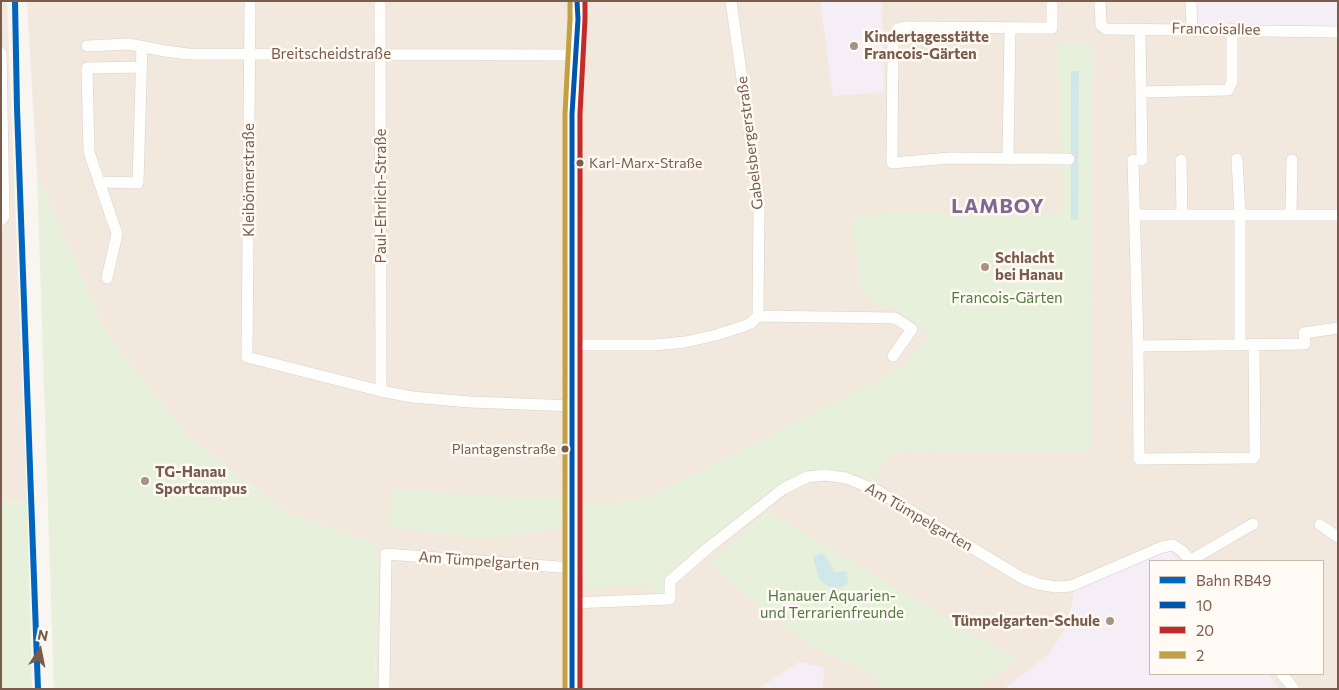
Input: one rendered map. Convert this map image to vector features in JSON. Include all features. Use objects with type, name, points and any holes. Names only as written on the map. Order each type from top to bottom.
[{"type":"street","name":"Paul-Ehrlich-Straße","points":[[380,1],[381,391]]},
{"type":"street","points":[[572,689],[572,114],[578,19],[577,1]]},
{"type":"street","name":"Gabelsbergerstraße","points":[[731,1],[758,195],[758,316]]},
{"type":"street","points":[[1052,1],[1052,28],[905,27],[897,29],[893,37],[892,163],[950,158],[1069,160]]},
{"type":"street","name":"Francoisallee","points":[[1100,1],[1101,25],[1106,29],[1338,32]]},
{"type":"street","points":[[1191,1],[1192,29]]},
{"type":"street","name":"Kleibömerstraße","points":[[250,2],[248,357],[381,391]]},
{"type":"street","points":[[1008,159],[1010,27]]},
{"type":"street","points":[[1140,29],[1141,92],[1134,215],[1138,346],[1138,459],[1253,458],[1255,456],[1254,345]]},
{"type":"street","points":[[1141,92],[1228,90],[1232,82],[1232,30]]},
{"type":"street","name":"Breitscheidstraße","points":[[87,46],[129,44],[177,53],[576,54]]},
{"type":"street","points":[[99,182],[138,182],[142,46]]},
{"type":"street","points":[[1,53],[4,216],[1,220]]},
{"type":"street","points":[[108,278],[117,234],[88,152],[87,68],[142,67]]},
{"type":"street","points":[[1237,159],[1240,214],[1240,344]]},
{"type":"street","points":[[1181,160],[1182,215]]},
{"type":"street","points":[[1292,160],[1292,214]]},
{"type":"street","points":[[1134,215],[1338,215]]},
{"type":"street","points":[[573,345],[654,345],[685,342],[744,326],[751,323],[758,316],[895,318],[912,329],[893,356]]},
{"type":"street","points":[[1138,346],[1305,344],[1304,333],[1338,328]]},
{"type":"street","points":[[381,391],[443,401],[573,406]]},
{"type":"street","name":"Am Tümpelgarten","points":[[573,603],[670,599],[670,581],[708,548],[783,489],[807,477],[825,475],[846,478],[876,490],[1022,578],[1046,586],[1071,586],[1173,545],[1190,560]]},
{"type":"street","points":[[1193,560],[1253,524]]},
{"type":"street","points":[[1320,525],[1338,538]]},
{"type":"street","name":"Am Tümpelgarten","points":[[384,689],[386,554],[573,568]]},
{"type":"street","points":[[1283,675],[1294,689]]},
{"type":"shaded area","points":[[1,1],[7,1],[27,502],[1,501]]},
{"type":"shaded area","points":[[27,1],[1338,1],[1338,689],[375,689],[378,544],[288,513],[190,438],[107,335],[37,174]]},
{"type":"shaded area","name":"Kindertagesstätte Francois-Gärten","points":[[820,1],[882,1],[884,92],[833,96]]},
{"type":"shaded area","points":[[1196,1],[1338,1],[1338,27],[1196,24]]},
{"type":"shaded area","name":"Tümpelgarten-Schule","points":[[1169,549],[1178,560],[1149,560],[1149,675],[1269,675],[1278,686],[1277,689],[1004,689],[1049,654],[1068,625],[1074,589]]},
{"type":"shaded area","points":[[799,662],[825,668],[822,689],[758,689]]},
{"type":"green space","name":"Francois-Gärten","points":[[1058,44],[1093,44],[1091,452],[893,451],[889,454],[872,483],[843,472],[829,471],[801,474],[787,479],[665,574],[664,595],[651,594],[651,586],[585,587],[584,505],[644,498],[703,470],[905,366],[928,333],[895,308],[879,308],[860,288],[851,218],[892,212],[1062,214]]},
{"type":"green space","name":"TG-Hanau Sportcampus","points":[[37,174],[107,335],[190,438],[288,513],[378,544],[375,689],[54,689]]},
{"type":"green space","points":[[394,488],[473,495],[563,499],[561,528],[486,539],[388,527]]},
{"type":"green space","points":[[1,501],[27,502],[32,689],[1,689]]},
{"type":"green space","name":"Hanauer Aquarien- und Terrarienfreunde","points":[[767,511],[1018,660],[976,689],[885,689],[864,670],[809,645],[772,618],[710,563]]},
{"type":"water","points":[[1071,71],[1079,71],[1078,220],[1071,220]]},
{"type":"water","points":[[822,553],[829,561],[834,572],[846,571],[848,583],[838,589],[829,587],[819,579],[813,557]]},
{"type":"rail line","name":"RB49","points":[[15,1],[17,108],[38,689]]},
{"type":"transit line","name":"2","points":[[565,689],[565,114],[570,1]]},
{"type":"transit line","name":"10","points":[[572,689],[572,114],[578,19],[577,1]]},
{"type":"transit line","name":"20","points":[[580,689],[580,114],[585,1]]},
{"type":"place","name":"Kindertagesstätte Francois-Gärten","points":[[854,46]]},
{"type":"place","name":"Karl-Marx-Straße","points":[[580,163]]},
{"type":"place","name":"Schlacht bei Hanau","points":[[985,267]]},
{"type":"place","name":"Plantagenstraße","points":[[565,449]]},
{"type":"place","name":"TG-Hanau Sportcampus","points":[[145,481]]},
{"type":"place","name":"Tümpelgarten-Schule","points":[[1110,621]]},
{"type":"district","name":"LAMBOY","points":[[998,206]]}]
